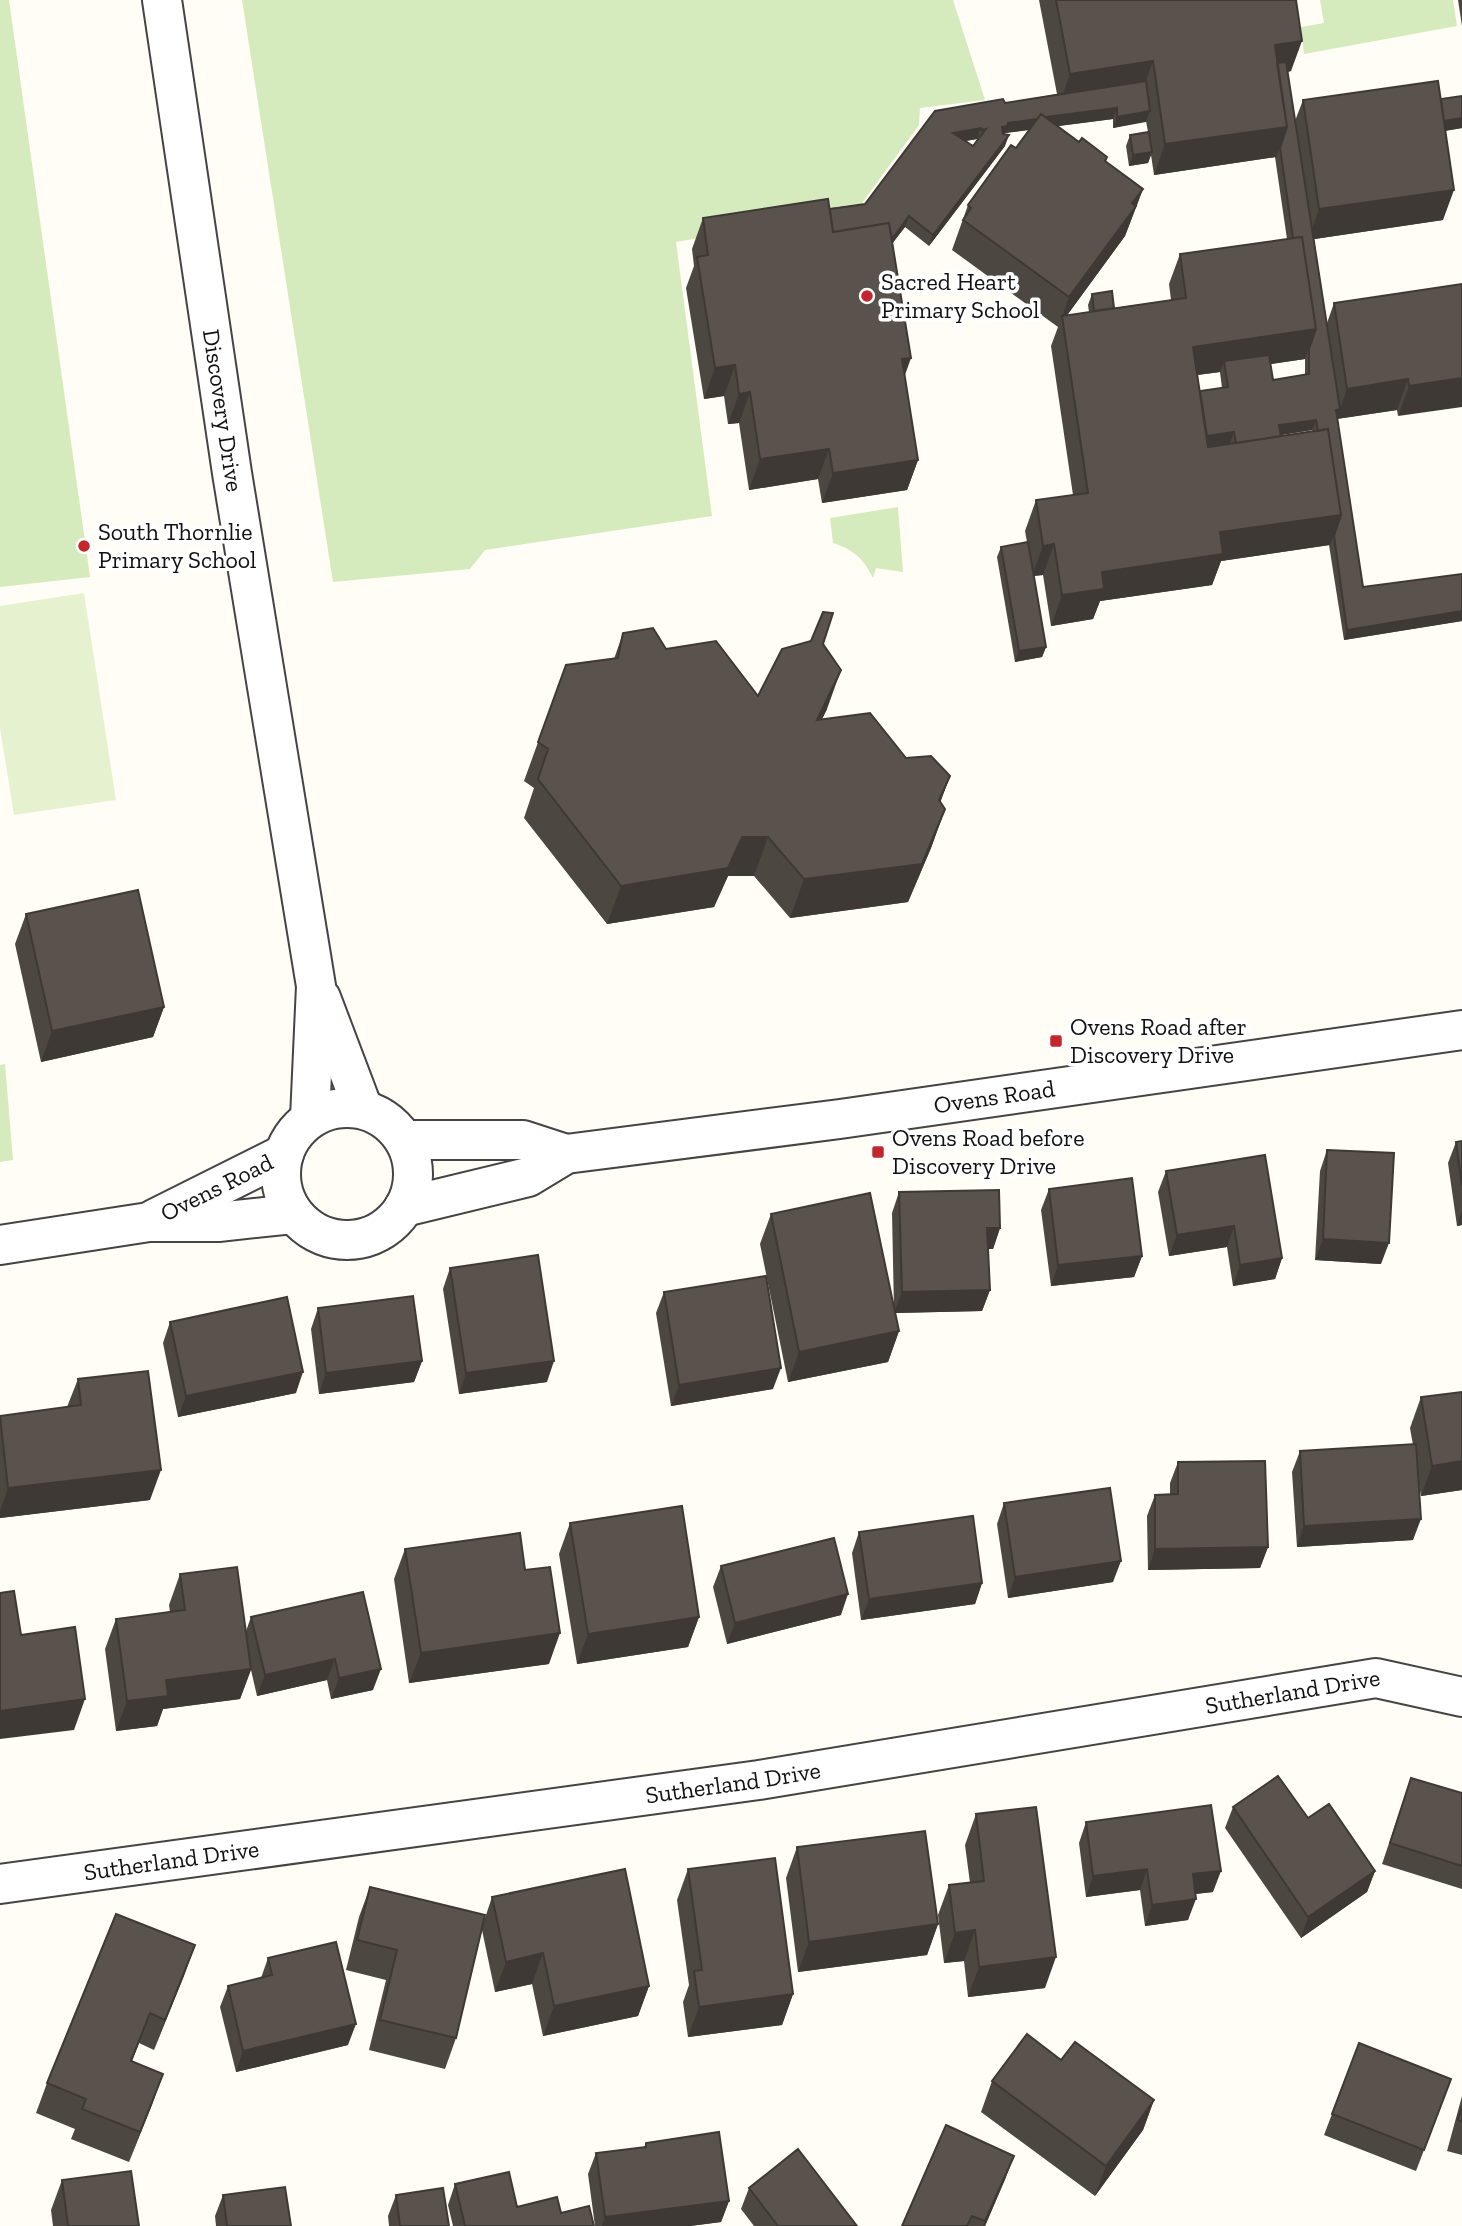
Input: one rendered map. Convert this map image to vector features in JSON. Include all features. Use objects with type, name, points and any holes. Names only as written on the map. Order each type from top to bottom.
[{"type":"street","name":"Discovery Drive","points":[[162,0],[230,460],[316,986],[363,1110]]},
{"type":"street","name":"Discovery Drive","points":[[310,1118],[316,986]]},
{"type":"street","name":"Ovens Road","points":[[404,1207],[528,1177],[566,1154],[867,1115],[1462,1030]]},
{"type":"street","points":[[293,1214],[309,1228],[329,1238],[351,1240],[372,1236],[391,1224],[404,1207],[411,1191],[411,1156],[404,1140],[393,1126],[379,1116],[345,1107],[310,1118]]},
{"type":"street","name":"Ovens Road","points":[[0,1245],[149,1222],[218,1223],[293,1214],[284,1195],[281,1174],[284,1154],[294,1133],[310,1118]]},
{"type":"street","name":"Ovens Road","points":[[404,1140],[523,1140],[566,1154]]},
{"type":"street","name":"Ovens Road","points":[[149,1222],[284,1154]]},
{"type":"street","name":"Sutherland Drive","points":[[0,1884],[759,1780],[1376,1678],[1462,1697]]},
{"type":"green space","points":[[0,0],[9,0],[90,577],[0,587]]},
{"type":"green space","points":[[242,0],[953,0],[985,100],[920,108],[919,125],[857,210],[676,242],[712,516],[485,550],[470,569],[333,582]]},
{"type":"green space","points":[[1320,0],[1453,0],[1457,26],[1304,54],[1301,27],[1324,23]]},
{"type":"green space","points":[[898,507],[903,572],[876,568],[873,578],[857,556],[833,543],[830,518]]},
{"type":"green space","points":[[84,593],[116,800],[14,815],[0,728],[0,606]]},
{"type":"green space","points":[[5,1064],[13,1160],[0,1162],[0,1065]]},
{"type":"building","points":[[1056,0],[1296,0],[1302,41],[1275,45],[1287,127],[1165,144],[1153,61],[1070,74]]},
{"type":"building","points":[[1286,62],[1340,409],[1336,410],[1363,587],[1462,574],[1462,611],[1347,630],[1334,536],[1341,515],[1328,429],[1318,431],[1316,420],[1279,425],[1281,436],[1236,443],[1234,432],[1207,436],[1200,391],[1228,387],[1224,361],[1269,355],[1273,380],[1309,374],[1309,349],[1316,329],[1302,237],[1293,238],[1280,148],[1287,127],[1277,63]]},
{"type":"building","points":[[1146,81],[1150,111],[1117,117],[1117,108],[1046,117],[1041,114],[1037,119],[1008,123],[1002,127],[1003,134],[1009,135],[933,235],[909,216],[892,239],[889,223],[833,232],[830,209],[865,204],[935,111],[1003,99],[1005,103]],"holes":[[[986,129],[973,146],[953,133]]]},
{"type":"building","points":[[1438,81],[1454,190],[1319,209],[1303,100]]},
{"type":"building","points":[[1462,96],[1462,118],[1444,121],[1441,99]]},
{"type":"building","points":[[1041,114],[1079,142],[1082,138],[1107,157],[1105,161],[1143,189],[1132,203],[1136,206],[1069,297],[963,220],[971,208],[968,205],[1011,145],[1016,148]]},
{"type":"building","points":[[1149,132],[1152,152],[1133,155],[1130,135]]},
{"type":"building","points":[[828,199],[833,232],[889,223],[911,358],[902,359],[918,460],[833,473],[829,449],[760,459],[750,392],[739,394],[735,365],[715,368],[697,257],[708,255],[703,218]]},
{"type":"building","points":[[1302,237],[1316,329],[1193,347],[1208,447],[1328,429],[1341,515],[1220,532],[1223,554],[1102,572],[1104,589],[1062,595],[1054,544],[1043,546],[1036,500],[1088,493],[1062,316],[1186,298],[1180,254]]},
{"type":"building","points":[[1462,284],[1462,378],[1409,386],[1408,379],[1347,389],[1334,303]]},
{"type":"building","points":[[1112,291],[1114,308],[1094,311],[1092,294]]},
{"type":"building","points":[[1028,542],[1046,647],[1019,651],[1001,547]]},
{"type":"building","points":[[823,612],[833,613],[823,644],[841,670],[817,720],[870,713],[906,758],[931,756],[950,776],[939,800],[945,809],[922,864],[804,879],[768,837],[742,837],[728,868],[621,886],[538,779],[548,749],[538,742],[566,665],[618,658],[623,633],[653,628],[666,649],[716,641],[758,696],[782,649],[811,641]]},
{"type":"building","points":[[138,890],[164,1007],[52,1031],[26,914]]},
{"type":"building","points":[[1462,1141],[1462,1186],[1456,1142]]},
{"type":"building","points":[[1327,1150],[1394,1153],[1389,1243],[1323,1239]]},
{"type":"building","points":[[1265,1155],[1282,1258],[1240,1265],[1234,1226],[1177,1235],[1166,1171]]},
{"type":"building","points":[[1132,1178],[1142,1256],[1058,1265],[1049,1189]]},
{"type":"building","points":[[999,1190],[1000,1228],[987,1228],[990,1290],[902,1292],[899,1192]]},
{"type":"building","points":[[870,1193],[899,1331],[799,1352],[771,1214]]},
{"type":"building","points":[[538,1255],[554,1361],[466,1373],[450,1268]]},
{"type":"building","points":[[766,1276],[781,1368],[679,1385],[664,1292]]},
{"type":"building","points":[[413,1296],[422,1361],[326,1373],[318,1308]]},
{"type":"building","points":[[287,1297],[303,1372],[186,1396],[170,1322]]},
{"type":"building","points":[[148,1371],[161,1470],[8,1488],[0,1416],[81,1405],[78,1379]]},
{"type":"building","points":[[1462,1392],[1462,1461],[1432,1466],[1421,1397]]},
{"type":"building","points":[[1416,1444],[1421,1519],[1304,1526],[1300,1451]]},
{"type":"building","points":[[1265,1461],[1268,1547],[1155,1549],[1155,1495],[1178,1494],[1178,1462]]},
{"type":"building","points":[[1110,1488],[1121,1561],[1015,1577],[1004,1503]]},
{"type":"building","points":[[682,1506],[699,1617],[588,1634],[570,1523]]},
{"type":"building","points":[[973,1516],[982,1583],[869,1599],[859,1532]]},
{"type":"building","points":[[520,1533],[525,1570],[550,1567],[560,1633],[421,1653],[405,1549]]},
{"type":"building","points":[[834,1538],[848,1594],[735,1623],[721,1566]]},
{"type":"building","points":[[237,1567],[251,1669],[166,1680],[168,1696],[127,1701],[116,1619],[185,1610],[180,1574]]},
{"type":"building","points":[[14,1591],[21,1635],[75,1627],[85,1699],[0,1711],[0,1593]]},
{"type":"building","points":[[363,1592],[381,1669],[339,1678],[335,1659],[265,1675],[251,1617]]},
{"type":"building","points":[[1278,1776],[1308,1818],[1329,1804],[1375,1871],[1308,1917],[1233,1807]]},
{"type":"building","points":[[1411,1778],[1462,1793],[1462,1866],[1390,1843]]},
{"type":"building","points":[[1211,1805],[1221,1871],[1193,1874],[1196,1899],[1152,1905],[1147,1869],[1093,1876],[1086,1822]]},
{"type":"building","points":[[1036,1807],[1056,1957],[979,1967],[975,1930],[955,1933],[949,1885],[984,1881],[976,1814]]},
{"type":"building","points":[[925,1831],[938,1924],[809,1942],[797,1847]]},
{"type":"building","points":[[775,1858],[793,1994],[699,2007],[694,1971],[702,1970],[688,1869]]},
{"type":"building","points":[[625,1869],[649,1986],[554,2006],[543,1953],[506,1962],[492,1897]]},
{"type":"building","points":[[370,1887],[485,1915],[456,2038],[380,2020],[397,1950],[357,1940]]},
{"type":"building","points":[[116,1914],[195,1945],[165,2020],[150,2013],[131,2061],[163,2074],[140,2132],[82,2109],[86,2099],[47,2083]]},
{"type":"building","points":[[336,1942],[356,2024],[243,2051],[228,1986],[272,1975],[268,1958]]},
{"type":"building","points":[[1027,2034],[1061,2060],[1075,2042],[1154,2100],[1106,2166],[992,2081]]},
{"type":"building","points":[[1359,2043],[1451,2079],[1424,2150],[1332,2114]]},
{"type":"building","points":[[1462,2106],[1462,2122],[1458,2120]]},
{"type":"building","points":[[946,2125],[1014,2156],[985,2221],[972,2216],[967,2226],[902,2226]]},
{"type":"building","points":[[719,2132],[729,2201],[605,2217],[596,2153],[646,2147],[646,2143]]},
{"type":"building","points":[[798,2149],[857,2226],[778,2226],[749,2188]]},
{"type":"building","points":[[131,2171],[139,2226],[68,2226],[62,2180]]},
{"type":"building","points":[[509,2172],[517,2207],[557,2197],[561,2213],[589,2206],[594,2226],[465,2226],[455,2184]]},
{"type":"building","points":[[285,2187],[291,2226],[227,2226],[223,2195]]},
{"type":"building","points":[[443,2188],[449,2226],[400,2226],[396,2195]]},
{"type":"place","name":"Sacred Heart Primary School","points":[[867,296]]},
{"type":"place","name":"South Thornlie Primary School","points":[[84,546]]},
{"type":"place","name":"Ovens Road after Discovery Drive","points":[[1056,1041]]},
{"type":"place","name":"Ovens Road before Discovery Drive","points":[[878,1152]]}]
